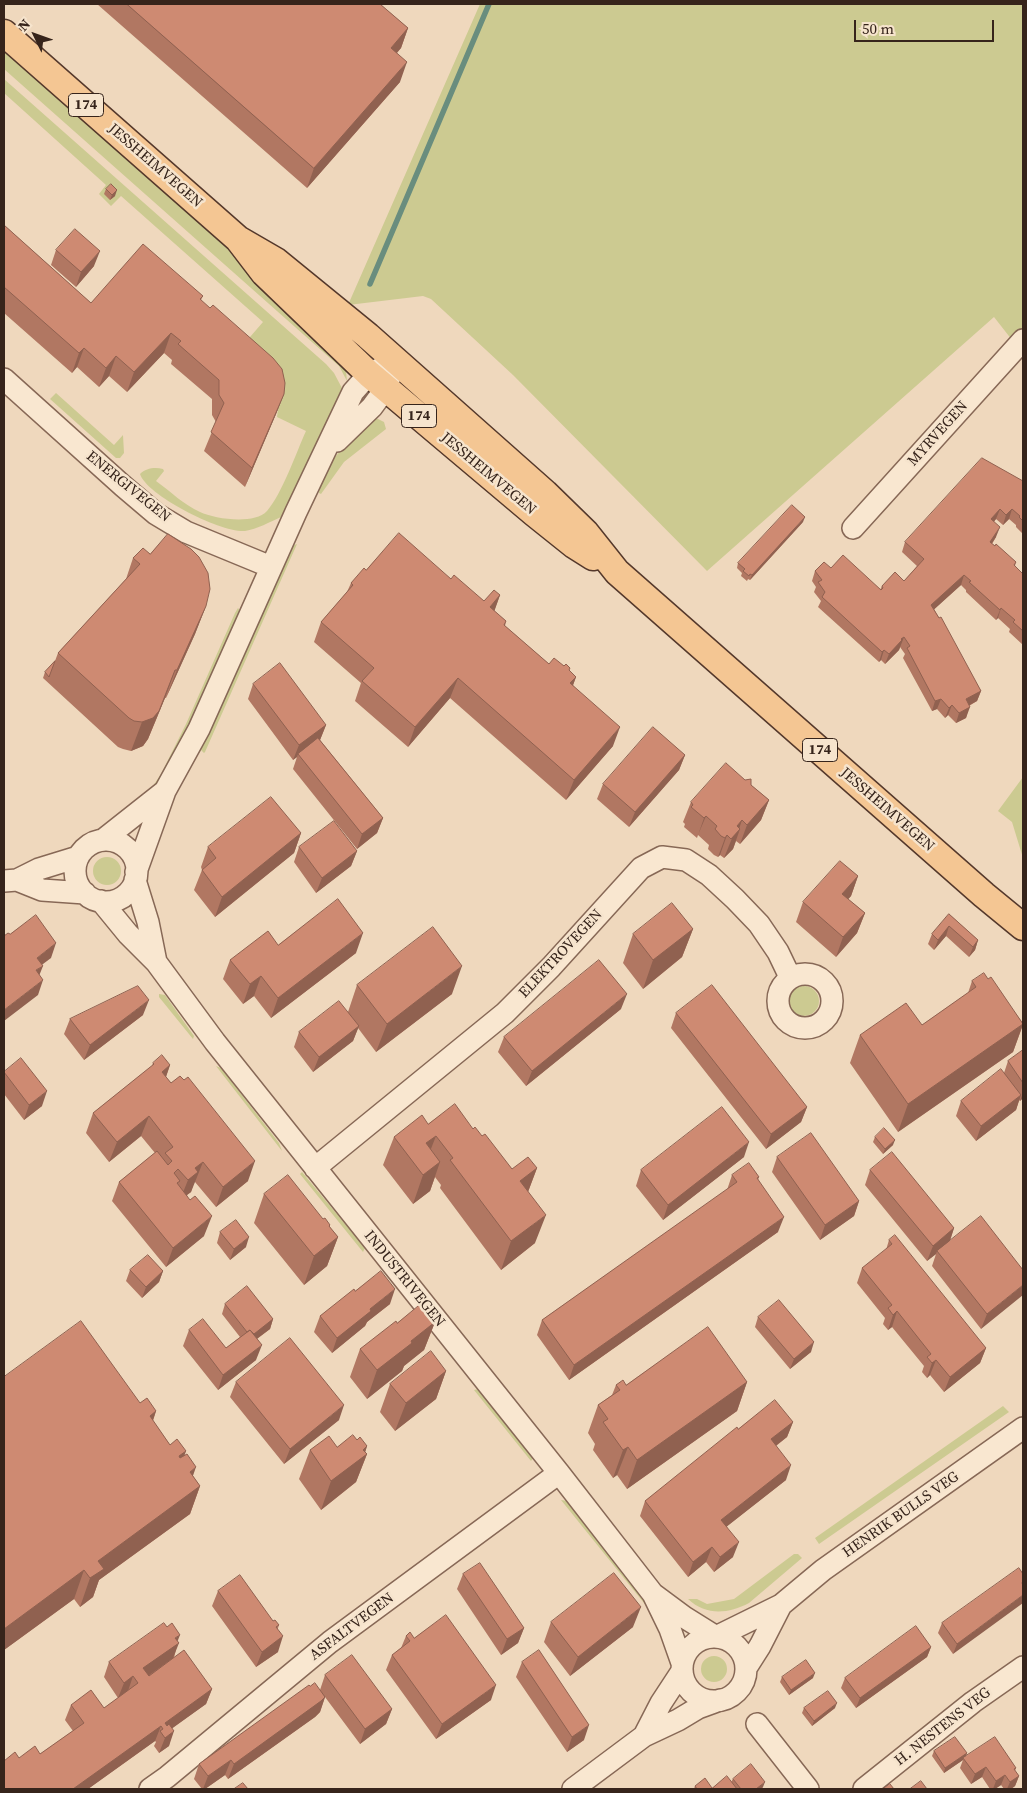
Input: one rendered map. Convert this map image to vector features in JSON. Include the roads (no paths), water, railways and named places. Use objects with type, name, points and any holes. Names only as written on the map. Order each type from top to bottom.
[{"type":"main road","name":"JESSHEIMVEGEN","points":[[4,33],[238,239],[264,273],[378,381],[574,546],[617,572]]},
{"type":"main road","name":"JESSHEIMVEGEN","points":[[238,239],[276,261],[395,360],[545,493],[586,533],[617,572],[976,888],[1023,927]]},
{"type":"street","name":"MYRVEGEN","points":[[853,528],[1023,340]]},
{"type":"street","points":[[10,881],[42,890],[109,901],[124,896],[130,889],[165,792],[199,729],[271,567],[353,392],[378,381],[395,360]]},
{"type":"street","name":"ENERGIVEGEN","points":[[4,379],[156,514],[186,532],[271,567]]},
{"type":"street","points":[[93,897],[76,879],[78,858],[88,845],[102,840],[165,792]]},
{"type":"street","points":[[102,840],[110,840],[124,846],[132,854],[136,876]]},
{"type":"street","name":"ELEKTROVEGEN","points":[[315,1168],[505,1013],[552,967],[641,868],[662,857],[686,860],[709,875],[735,899],[759,924],[778,952],[790,978]]},
{"type":"street","points":[[10,881],[39,869],[78,858]]},
{"type":"street","name":"INDUSTRIVEGEN","points":[[136,876],[156,962]]},
{"type":"street","name":"INDUSTRIVEGEN","points":[[93,897],[156,962],[215,1042],[559,1473],[653,1594],[670,1629],[682,1667]]},
{"type":"street","name":"HENRIK BULLS VEG","points":[[644,1736],[682,1667],[688,1651],[693,1645],[707,1638],[716,1637],[781,1605],[823,1570],[1023,1428]]},
{"type":"street","name":"ASFALTVEGEN","points":[[150,1789],[330,1642],[559,1473]]},
{"type":"street","name":"INDUSTRIVEGEN","points":[[653,1594],[684,1617],[716,1637]]},
{"type":"street","name":"HENRIK BULLS VEG","points":[[573,1789],[644,1736],[698,1708],[726,1698],[738,1690],[746,1668],[760,1646],[781,1605]]},
{"type":"street","points":[[716,1637],[724,1638],[735,1645],[743,1655],[746,1668]]},
{"type":"street","points":[[682,1667],[686,1684],[694,1694],[706,1700],[720,1700]]},
{"type":"street","name":"H. NESTENS VEG","points":[[864,1789],[973,1702],[1023,1667]]},
{"type":"street","points":[[757,1724],[808,1789]]},
{"type":"waterway","points":[[370,284],[489,4]]}]
